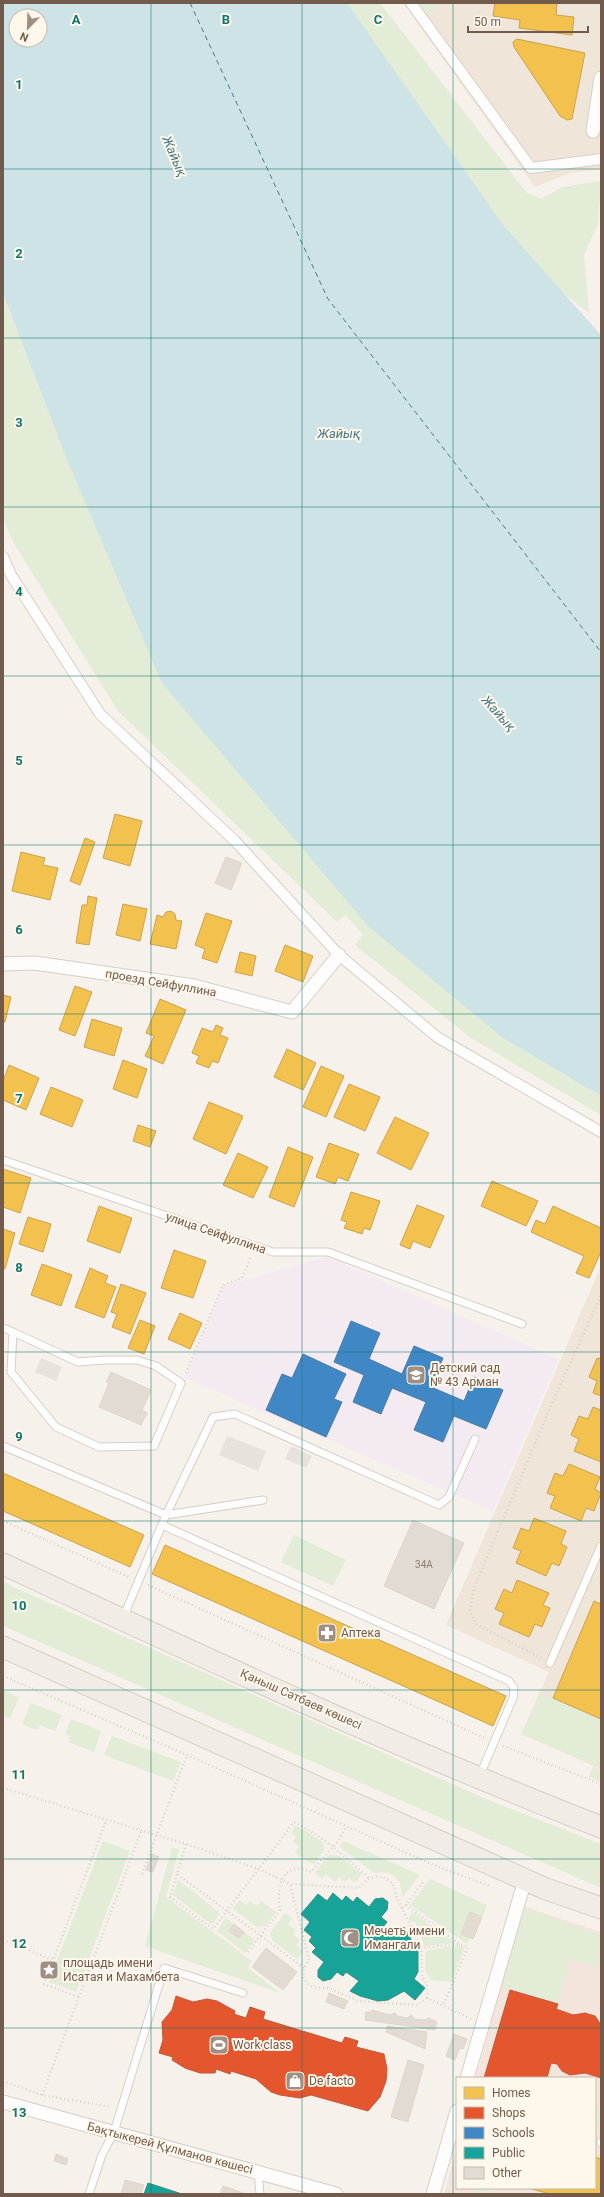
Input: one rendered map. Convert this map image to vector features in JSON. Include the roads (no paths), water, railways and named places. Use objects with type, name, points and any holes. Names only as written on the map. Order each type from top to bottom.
[{"type":"main road","name":"Қаныш Сәтбаев көшесі","points":[[3,1564],[122,1620],[478,1779],[601,1827]]},
{"type":"main road","points":[[3,1647],[525,1880],[601,1908]]},
{"type":"street","points":[[411,3],[531,168],[601,159]]},
{"type":"street","points":[[593,131],[601,78]]},
{"type":"street","points":[[3,557],[11,575],[100,714],[235,841],[340,955],[437,1037],[601,1132]]},
{"type":"street","name":"проезд Сейфуллина","points":[[3,964],[35,963],[194,986],[292,1012],[340,955]]},
{"type":"street","points":[[466,2077],[525,1880]]},
{"type":"street","name":"Бақтыкерей Құлманов көшесі","points":[[3,2102],[336,2194]]},
{"type":"street","points":[[433,2194],[456,2114]]},
{"type":"lane","name":"улица Сейфуллина","points":[[3,1160],[272,1252],[328,1252],[522,1324]]},
{"type":"lane","points":[[3,1328],[13,1332],[78,1362],[137,1360],[156,1366],[181,1383],[154,1446],[99,1447],[56,1427],[11,1372],[13,1332]]},
{"type":"lane","points":[[122,1620],[166,1515],[213,1417],[235,1414],[440,1505],[449,1497],[475,1439]]},
{"type":"lane","points":[[3,1446],[166,1515],[263,1500]]},
{"type":"lane","points":[[162,1525],[509,1681],[514,1688],[513,1698],[478,1779]]},
{"type":"lane","points":[[550,1663],[601,1546]]},
{"type":"lane","points":[[89,2194],[102,2155],[114,2132],[122,2109],[164,1968],[243,1993]]},
{"type":"lane","points":[[258,2172],[260,2194]]},
{"type":"water","name":"Жайық","points":[[3,3],[347,3],[504,226],[601,335],[601,1096],[503,1038],[369,927],[162,683],[65,455],[3,293]]},
{"type":"place","name":"Детский сад № 43 Арман","points":[[416,1375]]},
{"type":"place","name":"Аптека","points":[[327,1633]]},
{"type":"place","name":"Мечеть имени Имангали","points":[[350,1938]]},
{"type":"place","name":"площадь имени Исатая и Махамбета","points":[[49,1970]]},
{"type":"place","name":"Work class","points":[[219,2045]]},
{"type":"place","name":"De facto","points":[[295,2081]]}]
